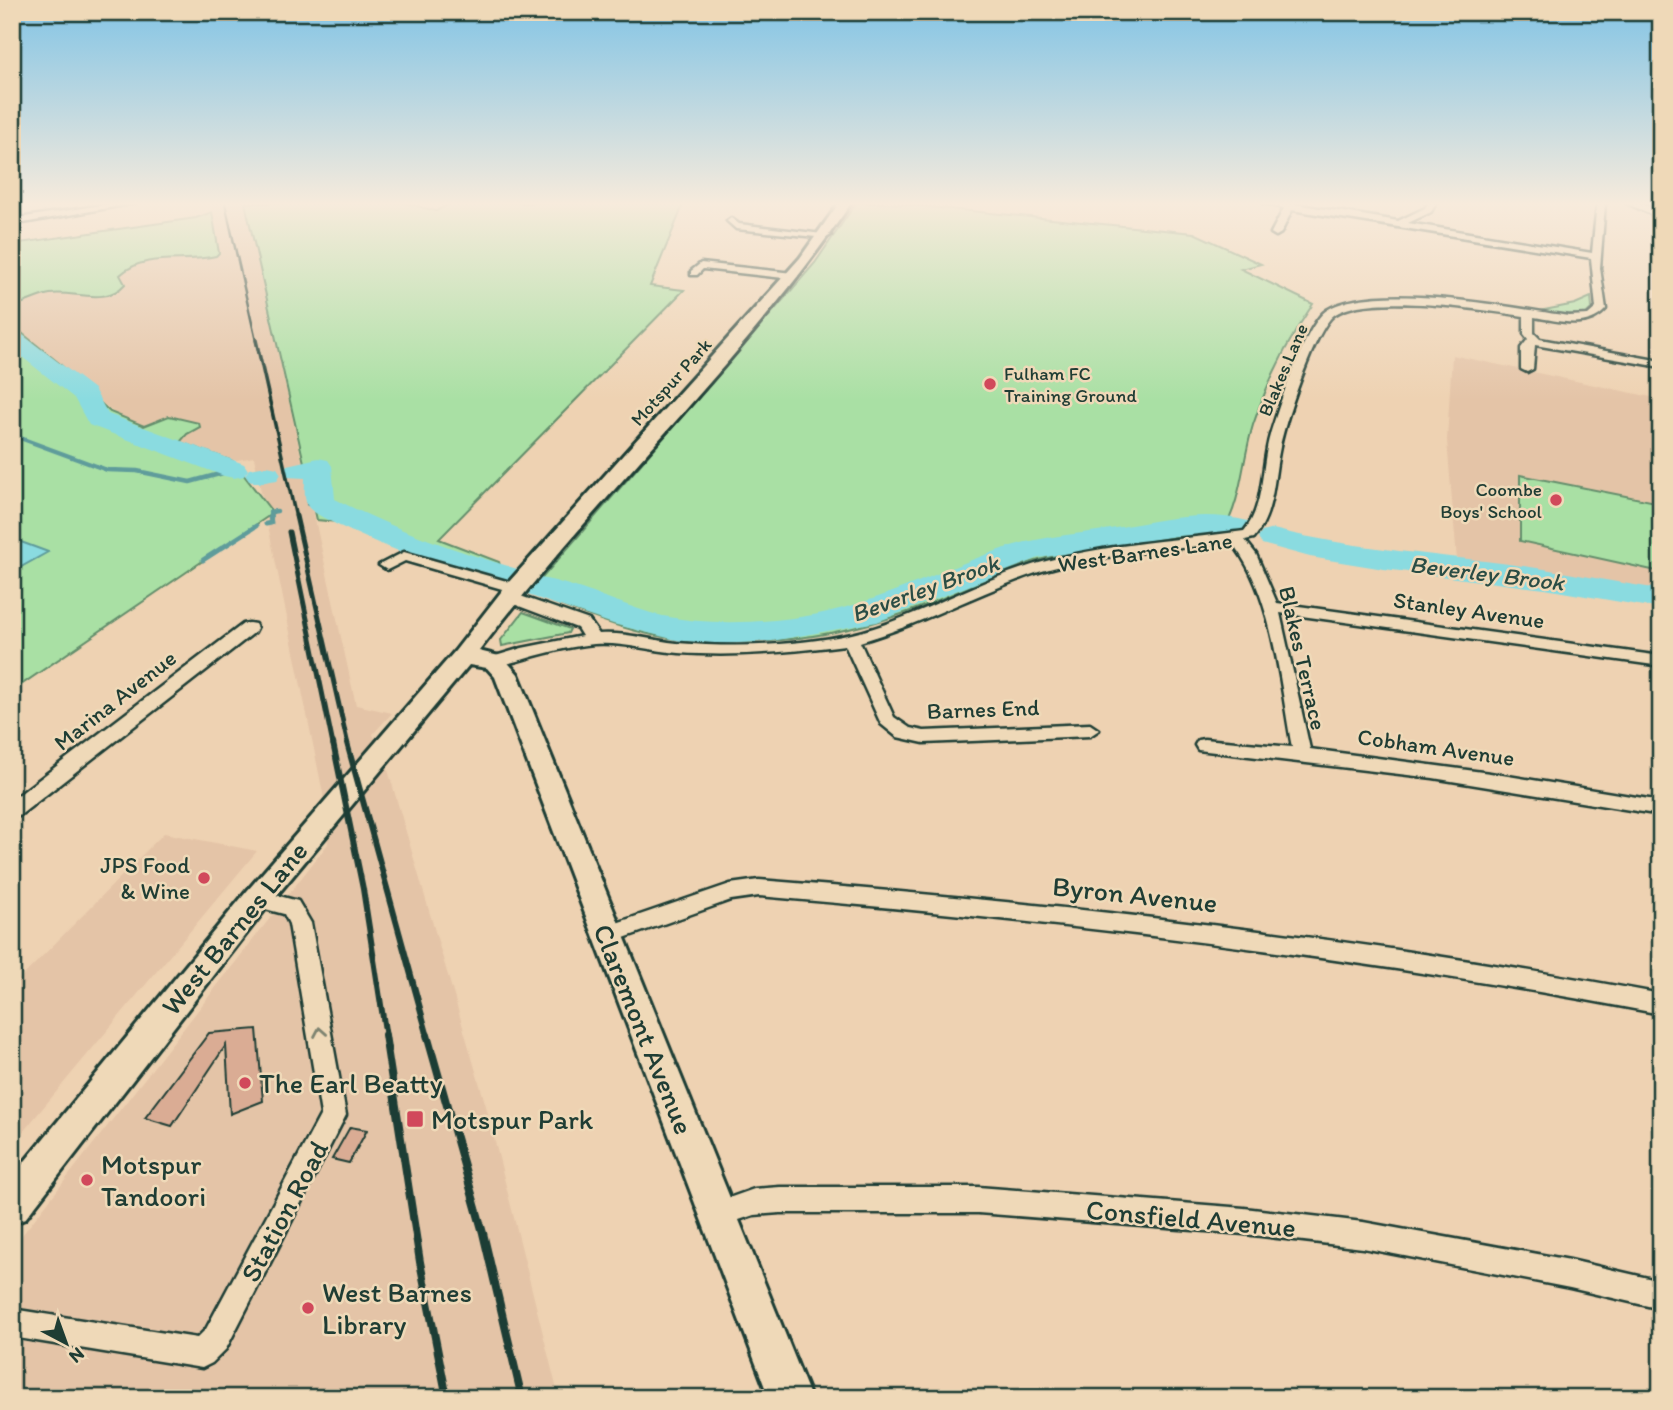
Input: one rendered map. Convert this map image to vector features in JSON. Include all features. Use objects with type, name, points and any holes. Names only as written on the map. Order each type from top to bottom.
[{"type":"street","points":[[726,269],[793,276]]},
{"type":"street","name":"Motspur Park","points":[[515,589],[799,269]]},
{"type":"street","name":"Blakes Lane","points":[[1252,533],[1260,517],[1267,471],[1281,419],[1329,313],[1345,304],[1381,301],[1580,319],[1599,314],[1601,309],[1596,269]]},
{"type":"street","points":[[1530,314],[1529,334],[1533,340],[1661,364]]},
{"type":"street","points":[[1527,369],[1527,348],[1533,340]]},
{"type":"street","name":"West Barnes Lane","points":[[463,656],[495,662],[522,653],[591,639],[616,638],[678,648],[722,650],[766,650],[851,639],[897,626],[1026,572],[1058,563],[1171,544],[1236,540],[1252,533]]},
{"type":"street","name":"Blakes Terrace","points":[[1236,540],[1249,551],[1272,607],[1302,754]]},
{"type":"street","points":[[387,565],[404,556],[515,589],[583,624],[590,630],[591,639]]},
{"type":"street","name":"West Barnes Lane","points":[[12,1206],[257,899],[463,656],[515,589]]},
{"type":"street","name":"Stanley Avenue","points":[[1272,607],[1490,635],[1661,661]]},
{"type":"street","name":"Marina Avenue","points":[[12,811],[249,628]]},
{"type":"street","name":"Barnes End","points":[[851,639],[887,720],[895,730],[923,737],[1090,730]]},
{"type":"street","name":"Claremont Avenue","points":[[495,662],[506,674],[790,1398]]},
{"type":"street","name":"Cobham Avenue","points":[[1204,745],[1302,754],[1505,781],[1661,808]]},
{"type":"street","name":"Byron Avenue","points":[[607,935],[730,892],[759,888],[1231,933],[1390,956],[1661,1004]]},
{"type":"street","name":"Station Road","points":[[12,1323],[202,1353],[216,1339],[334,1115],[300,923],[291,906],[257,899]]},
{"type":"street","name":"Consfield Avenue","points":[[718,1214],[754,1202],[780,1200],[978,1200],[1244,1221],[1363,1235],[1570,1274],[1661,1295]]},
{"type":"shaded area","points":[[124,269],[260,269],[356,705],[392,713],[373,734],[388,770],[486,1106],[559,1398],[12,1398],[12,1248],[328,844],[323,793],[254,457],[232,461],[132,428],[12,325],[12,308],[49,292]]},
{"type":"shaded area","name":"Coombe Boys' School","points":[[1452,355],[1661,399],[1661,594],[1457,560],[1447,440]]},
{"type":"shaded area","points":[[164,833],[257,851],[12,1145],[12,987]]},
{"type":"green space","points":[[12,269],[129,269],[120,275],[125,284],[108,295],[50,294],[12,306]]},
{"type":"green space","points":[[260,269],[657,269],[650,286],[684,290],[439,539],[499,562],[500,565],[484,575],[348,523],[317,520]]},
{"type":"green space","name":"Fulham FC Training Ground","points":[[810,269],[1242,269],[1313,304],[1287,347],[1265,393],[1249,439],[1234,508],[1222,533],[1147,540],[1071,552],[1023,565],[878,621],[824,634],[769,641],[713,642],[645,633],[606,622],[529,593]]},
{"type":"green space","points":[[1591,297],[1592,308],[1585,315],[1534,312],[1575,304]]},
{"type":"green space","points":[[12,325],[59,363],[110,412],[144,426],[169,416],[199,423],[200,427],[187,434],[180,442],[233,461],[273,513],[12,691]]},
{"type":"green space","points":[[1520,475],[1661,503],[1661,572],[1520,541]]},
{"type":"green space","points":[[523,612],[570,629],[568,633],[502,646],[501,640]]},
{"type":"water","points":[[21,542],[48,552],[12,572],[12,547]]},
{"type":"building","name":"The Earl Beatty","points":[[257,1029],[263,1101],[230,1114],[226,1045],[172,1126],[145,1118],[209,1033]]},
{"type":"building","points":[[350,1127],[367,1130],[349,1163],[332,1159]]},
{"type":"waterway","name":"Beverley Brook","points":[[12,338],[85,394],[98,419],[234,470]]},
{"type":"waterway","points":[[12,435],[107,470],[137,471],[190,482],[234,470]]},
{"type":"waterway","name":"Beverley Brook","points":[[297,471],[318,466],[321,503],[343,515],[413,545],[510,577]]},
{"type":"waterway","name":"Beverley Brook","points":[[259,475],[267,474]]},
{"type":"waterway","points":[[308,504],[321,501]]},
{"type":"waterway","points":[[271,518],[270,512],[277,511]]},
{"type":"waterway","points":[[266,524],[271,523],[270,516]]},
{"type":"waterway","points":[[203,560],[256,526]]},
{"type":"waterway","name":"Beverley Brook","points":[[533,586],[625,617],[680,630],[723,633],[772,630],[865,615],[1002,560],[1034,550],[1176,527],[1237,527]]},
{"type":"waterway","name":"Beverley Brook","points":[[1273,538],[1310,548],[1384,560],[1545,579],[1596,590],[1661,599]]},
{"type":"railway","points":[[240,269],[256,341]]},
{"type":"railway","points":[[256,340],[296,518]]},
{"type":"railway","points":[[296,516],[348,745]]},
{"type":"railway","points":[[289,532],[333,745]]},
{"type":"railway","points":[[333,743],[363,889],[386,1037]]},
{"type":"railway","points":[[347,743],[428,1037]]},
{"type":"railway","points":[[385,1035],[420,1262],[447,1398]]},
{"type":"railway","points":[[427,1035],[483,1233],[522,1398]]},
{"type":"place","name":"Fulham FC Training Ground","points":[[990,384]]},
{"type":"place","name":"Coombe Boys' School","points":[[1556,500]]},
{"type":"place","name":"JPS Food & Wine","points":[[204,878]]},
{"type":"place","name":"The Earl Beatty","points":[[245,1083]]},
{"type":"place","name":"Motspur Park","points":[[415,1119]]},
{"type":"place","name":"Motspur Tandoori","points":[[87,1180]]},
{"type":"place","name":"West Barnes Library","points":[[308,1308]]}]
